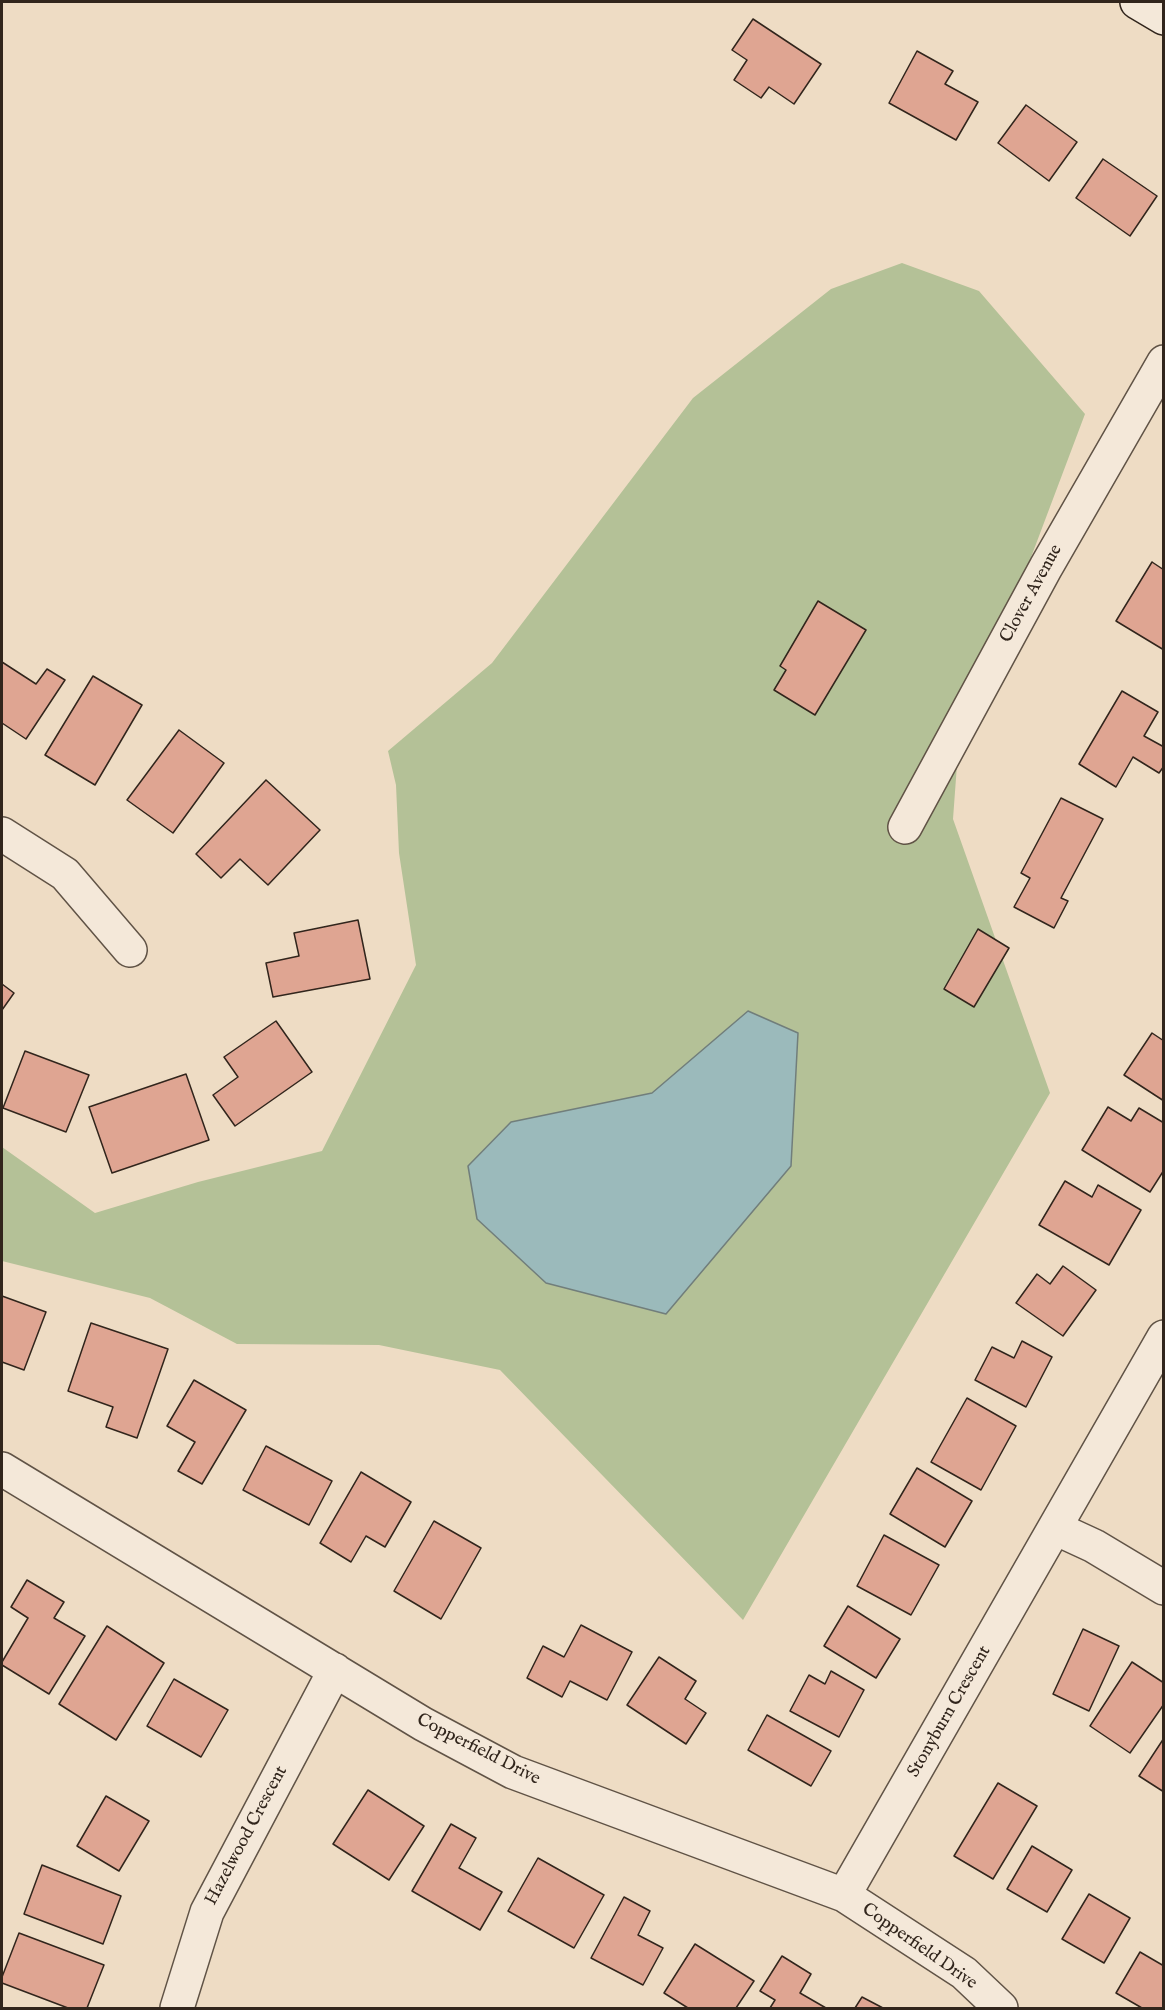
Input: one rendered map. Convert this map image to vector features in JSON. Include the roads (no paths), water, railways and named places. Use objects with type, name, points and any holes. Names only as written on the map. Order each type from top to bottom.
[{"type":"street","points":[[1137,2],[1164,18]]},
{"type":"street","name":"Clover Avenue","points":[[905,827],[1046,567],[1164,362]]},
{"type":"street","points":[[2,834],[64,874],[129,950]]},
{"type":"street","name":"Stonyburn Crescent","points":[[844,1896],[1164,1337]]},
{"type":"street","name":"Copperfield Drive","points":[[2,1469],[423,1724],[513,1772],[844,1896],[964,1973],[1001,2008]]},
{"type":"street","points":[[1055,1528],[1094,1546],[1164,1588]]},
{"type":"street","name":"Hazelwood Crescent","points":[[177,2008],[207,1912],[335,1670]]},
{"type":"water","points":[[748,1011],[798,1033],[791,1166],[666,1314],[546,1283],[477,1219],[468,1166],[511,1122],[652,1093]]}]
